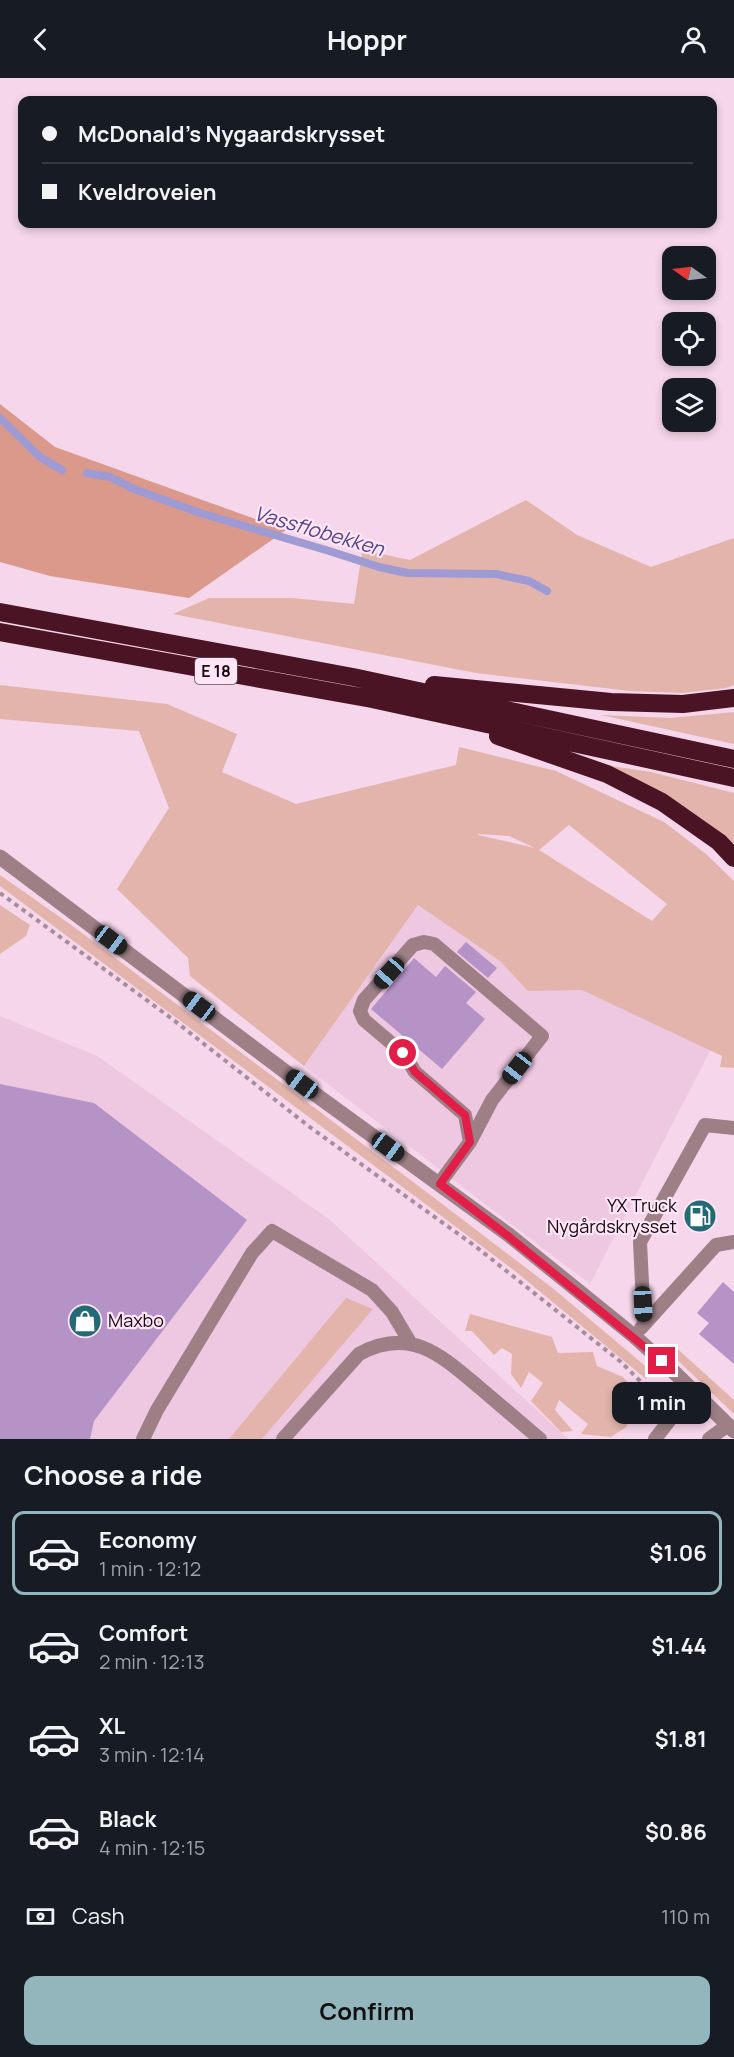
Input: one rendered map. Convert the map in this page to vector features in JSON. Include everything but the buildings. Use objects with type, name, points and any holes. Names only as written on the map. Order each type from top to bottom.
[{"type":"highway","name":"E 18","points":[[0,612],[353,677],[734,759]]},
{"type":"highway","name":"E 18","points":[[0,632],[423,710],[734,778]]},
{"type":"highway","name":"E 18","points":[[353,677],[611,702],[683,704],[734,698]]},
{"type":"highway","name":"E 18","points":[[423,710],[608,774],[662,802],[719,842],[734,858]]},
{"type":"street","points":[[0,857],[508,1236],[634,1336],[731,1428]]},
{"type":"lane","points":[[440,1184],[470,1142],[492,1100],[542,1036],[434,944],[424,942],[413,945],[364,1000],[360,1011],[364,1020],[403,1053],[415,1072],[465,1115],[470,1142]]},
{"type":"lane","points":[[644,1324],[640,1242],[705,1125],[734,1128]]},
{"type":"lane","points":[[143,1439],[157,1410],[252,1253],[272,1231],[372,1290],[392,1312],[411,1344]]},
{"type":"lane","points":[[634,1336],[716,1245],[734,1242]]},
{"type":"lane","points":[[283,1439],[358,1354],[386,1344],[411,1344],[424,1347],[449,1362],[540,1439]]},
{"type":"lane","points":[[655,1439],[693,1390]]},
{"type":"lane","points":[[709,1439],[731,1428]]},
{"type":"path","points":[[0,893],[171,1018],[311,1128],[475,1246],[621,1362],[674,1415]]},
{"type":"shaded area","points":[[0,404],[55,447],[286,530],[189,598],[50,576],[0,562]]},
{"type":"shaded area","points":[[526,500],[577,535],[651,567],[734,538],[734,685],[682,693],[630,691],[476,673],[173,614],[209,598],[292,598],[354,604],[362,553],[377,553],[410,560]]},
{"type":"shaded area","points":[[0,685],[167,704],[237,734],[222,772],[296,804],[456,765],[459,747],[556,771],[664,822],[706,854],[734,881],[734,1068],[720,1067],[722,1056],[582,990],[528,991],[500,961],[418,905],[304,1066],[190,976],[188,958],[117,889],[169,808],[139,731],[0,719]],"holes":[[[569,825],[667,904],[652,921],[539,850]],[[478,835],[509,836],[535,848]]]},
{"type":"shaded area","points":[[734,712],[734,744],[601,715],[671,718]]},
{"type":"shaded area","points":[[605,765],[651,772],[734,793],[734,848]]},
{"type":"shaded area","points":[[0,875],[74,927],[555,1290],[650,1370],[646,1379],[515,1271],[0,886]]},
{"type":"shaded area","points":[[0,905],[30,925],[26,936],[0,954]]},
{"type":"shaded area","points":[[418,905],[716,1039],[590,1284],[304,1066]]},
{"type":"shaded area","points":[[0,1016],[97,1056],[330,1220],[568,1439],[0,1439]]},
{"type":"shaded area","points":[[346,1298],[373,1309],[262,1439],[229,1439]]},
{"type":"shaded area","points":[[470,1314],[552,1337],[558,1353],[593,1352],[597,1366],[623,1377],[642,1398],[626,1427],[611,1437],[581,1434],[588,1424],[559,1400],[555,1410],[573,1431],[561,1432],[531,1401],[543,1383],[529,1372],[521,1388],[511,1374],[512,1354],[502,1348],[494,1355],[472,1331],[465,1331]]},
{"type":"shaded area","points":[[672,1344],[734,1400],[734,1414],[669,1352]]},
{"type":"waterway","name":"Vassflobekken","points":[[0,418],[40,457],[62,470]]},
{"type":"waterway","name":"Vassflobekken","points":[[87,473],[110,477],[134,489],[200,513],[379,567],[407,573],[496,574],[529,581],[547,591]]},
{"type":"place","name":"YX Truck Nygårdskrysset","points":[[700,1216]]},
{"type":"place","name":"Maxbo","points":[[85,1321]]},
{"type":"route","points":[[403,1053],[415,1072],[465,1115],[470,1142],[440,1184],[634,1336],[662,1361]]}]
